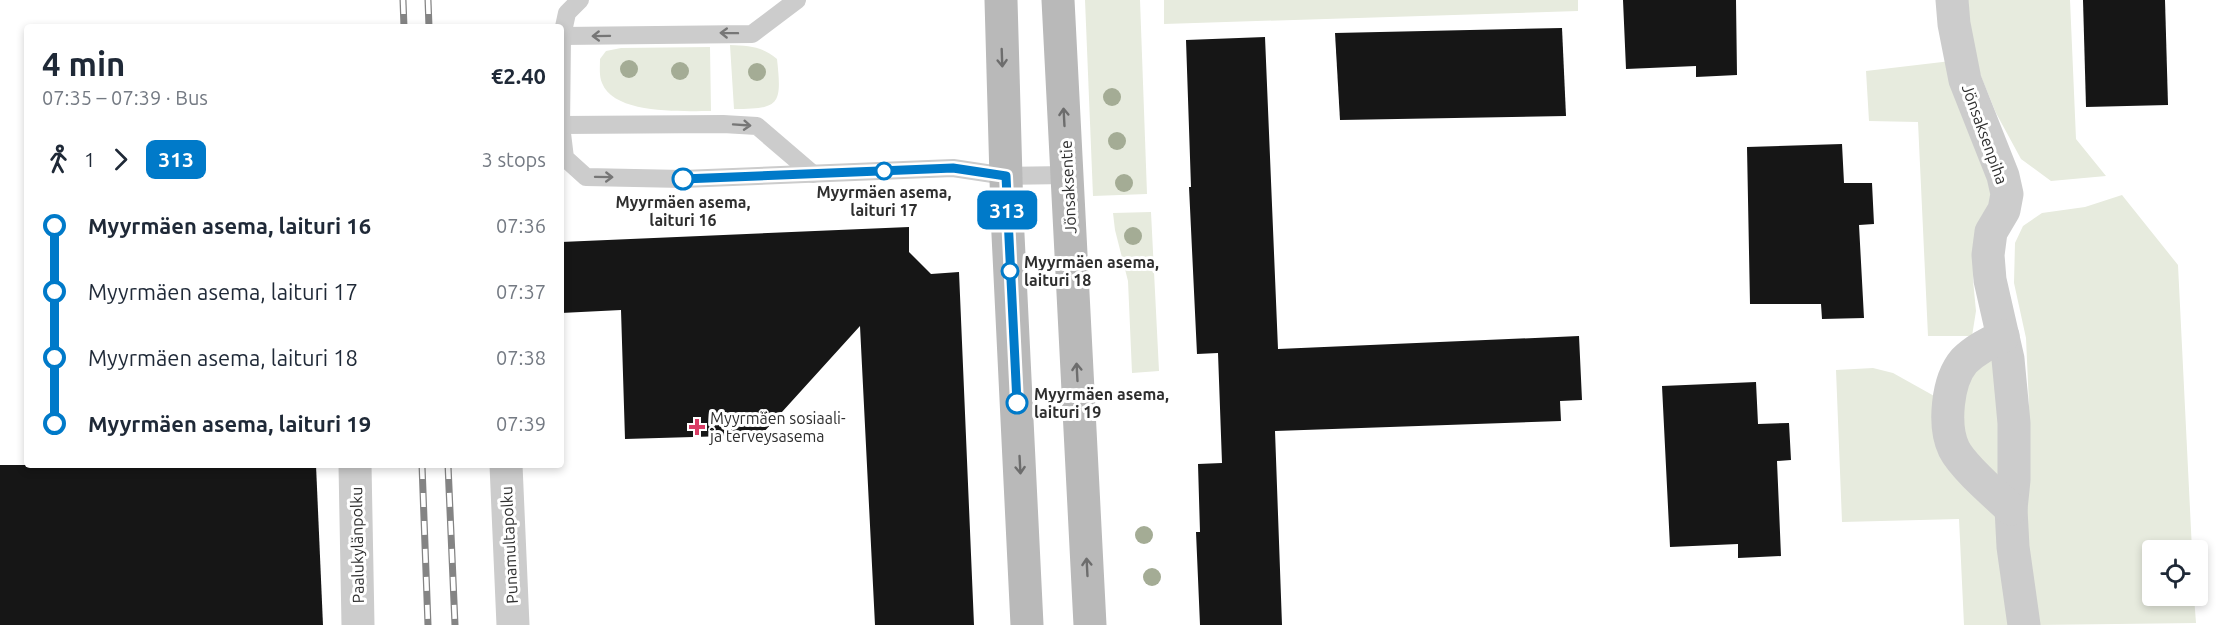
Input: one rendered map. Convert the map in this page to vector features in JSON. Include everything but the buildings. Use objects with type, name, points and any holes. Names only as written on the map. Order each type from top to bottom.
[{"type":"main road","points":[[1001,0],[1006,176],[1027,625]]},
{"type":"main road","name":"Jönsaksentie","points":[[1058,0],[1090,625]]},
{"type":"street","name":"Jönsaksenpiha","points":[[1952,0],[1954,24],[1965,81],[2003,176],[2007,194],[2004,210],[1991,232],[1988,255],[1990,280],[2008,359],[2014,423],[2014,480],[2011,509],[2015,574],[2024,625]]},
{"type":"street","points":[[2003,336],[1982,347],[1963,362],[1949,394],[1948,426],[1954,450],[1982,483],[2011,509]]},
{"type":"street","name":"Paalukylänpolku","points":[[355,468],[358,625]]},
{"type":"street","name":"Punamultapolku","points":[[506,468],[513,625]]},
{"type":"lane","points":[[564,27],[567,13],[580,0]]},
{"type":"lane","points":[[564,36],[752,33],[797,0]]},
{"type":"lane","points":[[564,125],[723,124],[757,126],[813,174]]},
{"type":"lane","points":[[564,150],[565,158],[586,177],[683,179],[960,168],[1006,176],[1067,175]]},
{"type":"shaded area","points":[[1085,0],[1140,0],[1147,194],[1093,196]]},
{"type":"shaded area","points":[[1164,0],[1578,0],[1578,11],[1164,24]]},
{"type":"shaded area","points":[[1968,0],[2070,0],[2076,139],[2106,176],[2051,181],[2021,159],[1996,113],[1972,54]]},
{"type":"shaded area","points":[[730,45],[761,49],[777,59],[779,86],[775,101],[761,108],[734,109]]},
{"type":"shaded area","points":[[710,47],[711,111],[668,111],[635,106],[620,101],[609,93],[601,80],[600,59],[606,51],[621,48]]},
{"type":"shaded area","points":[[1951,61],[1992,191],[1975,261],[1973,280],[1976,311],[1972,336],[1928,336],[1918,122],[1869,121],[1866,71]]},
{"type":"shaded area","points":[[2122,195],[2178,265],[2192,540],[2142,540],[2142,606],[2195,606],[2196,623],[2037,625],[2025,510],[2029,405],[2026,338],[2014,283],[2015,243],[2023,226],[2042,213],[2085,207]]},
{"type":"shaded area","points":[[1151,212],[1159,371],[1132,373],[1128,281],[1113,213]]},
{"type":"shaded area","points":[[1995,350],[2007,497],[1963,448],[1959,397],[1973,371]]},
{"type":"shaded area","points":[[1873,368],[1893,373],[1936,397],[2000,511],[2015,625],[1964,625],[1959,519],[1842,522],[1836,370]]},
{"type":"railway","points":[[403,0],[404,24]]},
{"type":"railway","points":[[428,0],[429,24]]},
{"type":"railway","points":[[422,468],[428,625]]},
{"type":"railway","points":[[448,468],[455,625]]},
{"type":"bus line","name":"313","points":[[683,179],[953,168],[1006,176],[1017,403]]},
{"type":"place","name":"Myyrmäen asema, laituri 17","points":[[884,171]]},
{"type":"place","name":"Myyrmäen asema, laituri 16","points":[[683,179]]},
{"type":"place","name":"Myyrmäen asema, laituri 18","points":[[1010,271]]},
{"type":"place","name":"Myyrmäen asema, laituri 19","points":[[1017,403]]},
{"type":"place","name":"Myyrmäen sosiaali- ja terveysasema","points":[[697,427]]}]
